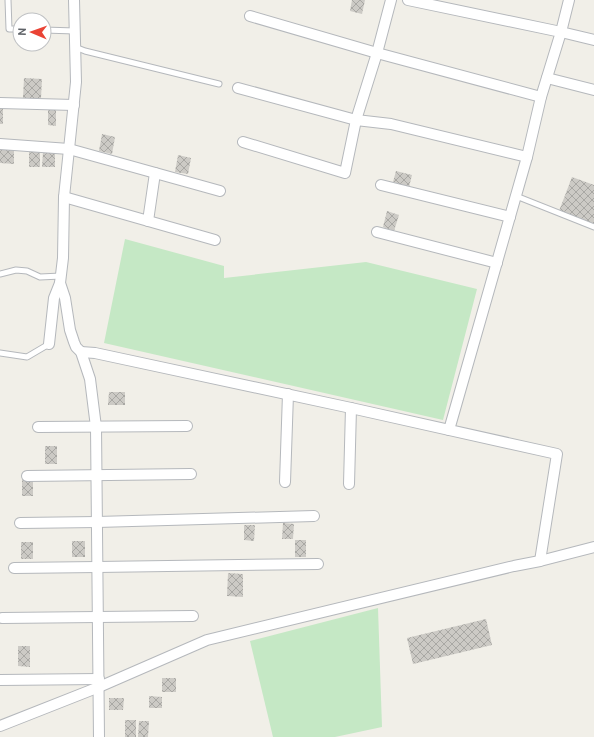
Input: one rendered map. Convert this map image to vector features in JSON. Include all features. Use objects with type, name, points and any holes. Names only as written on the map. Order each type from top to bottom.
[{"type":"street","points":[[49,344],[54,298],[61,280],[63,258],[64,197],[76,82],[74,0]]},
{"type":"street","points":[[243,142],[345,172],[356,120],[377,53],[391,0]]},
{"type":"street","points":[[408,0],[594,40]]},
{"type":"street","points":[[449,430],[528,157],[540,97],[561,32],[569,0]]},
{"type":"street","points":[[250,16],[377,53],[540,97]]},
{"type":"street","points":[[547,78],[594,90]]},
{"type":"street","points":[[238,88],[356,120],[391,124],[528,157]]},
{"type":"street","points":[[0,103],[74,105]]},
{"type":"street","points":[[0,144],[69,149],[220,191]]},
{"type":"street","points":[[148,221],[155,173]]},
{"type":"street","points":[[381,185],[510,217]]},
{"type":"street","points":[[64,197],[215,240]]},
{"type":"street","points":[[377,232],[497,263]]},
{"type":"street","points":[[61,280],[70,330],[76,347],[81,352],[90,379],[96,427],[99,737]]},
{"type":"street","points":[[81,352],[95,353],[288,394],[557,454],[540,561]]},
{"type":"street","points":[[285,482],[288,394]]},
{"type":"street","points":[[349,484],[351,408]]},
{"type":"street","points":[[38,427],[187,426]]},
{"type":"street","points":[[27,476],[191,474]]},
{"type":"street","points":[[20,523],[314,516]]},
{"type":"street","points":[[0,726],[99,683],[207,640],[594,547]]},
{"type":"street","points":[[14,568],[318,564]]},
{"type":"street","points":[[2,618],[193,616]]},
{"type":"street","points":[[0,680],[99,683]]},
{"type":"lane","points":[[8,0],[10,29],[12,29]]},
{"type":"lane","points":[[52,30],[75,31]]},
{"type":"lane","points":[[76,47],[85,51],[218,84]]},
{"type":"lane","points":[[516,196],[594,227]]},
{"type":"lane","points":[[0,274],[16,270],[27,271],[40,277],[61,280]]},
{"type":"lane","points":[[0,353],[27,357],[49,344]]},
{"type":"green space","points":[[125,239],[224,266],[224,278],[366,262],[477,289],[443,420],[104,343]]},
{"type":"green space","points":[[378,608],[382,727],[335,737],[273,737],[250,641]]},
{"type":"building","points":[[352,0],[365,0],[362,14],[350,11]]},
{"type":"building","points":[[24,78],[42,79],[41,98],[23,98]]},
{"type":"building","points":[[0,107],[3,107],[3,124],[0,124]]},
{"type":"building","points":[[48,109],[56,110],[56,126],[48,125]]},
{"type":"building","points":[[102,134],[115,137],[112,154],[99,151]]},
{"type":"building","points":[[0,147],[14,147],[14,164],[0,163]]},
{"type":"building","points":[[29,149],[40,150],[40,167],[29,167]]},
{"type":"building","points":[[43,152],[55,152],[55,167],[42,167]]},
{"type":"building","points":[[178,155],[191,158],[188,174],[175,172]]},
{"type":"building","points":[[396,171],[412,175],[409,187],[393,182]]},
{"type":"building","points":[[572,177],[594,185],[594,224],[559,211]]},
{"type":"building","points":[[387,211],[399,215],[394,231],[383,227]]},
{"type":"building","points":[[109,392],[125,392],[125,405],[108,405]]},
{"type":"building","points":[[45,446],[57,446],[57,464],[45,464]]},
{"type":"building","points":[[22,479],[33,479],[33,496],[22,496]]},
{"type":"building","points":[[283,523],[294,524],[293,539],[282,539]]},
{"type":"building","points":[[244,525],[255,525],[254,541],[244,540]]},
{"type":"building","points":[[295,540],[306,540],[306,557],[295,557]]},
{"type":"building","points":[[72,541],[85,541],[85,557],[72,557]]},
{"type":"building","points":[[21,542],[33,542],[33,559],[21,559]]},
{"type":"building","points":[[228,573],[243,574],[243,597],[227,596]]},
{"type":"building","points":[[486,619],[492,645],[413,664],[407,638]]},
{"type":"building","points":[[18,646],[30,646],[30,667],[18,666]]},
{"type":"building","points":[[162,678],[176,678],[176,692],[162,692]]},
{"type":"building","points":[[149,696],[162,697],[162,708],[149,708]]},
{"type":"building","points":[[109,698],[124,698],[123,710],[109,710]]},
{"type":"building","points":[[125,720],[136,720],[136,737],[125,737]]},
{"type":"building","points":[[139,721],[149,721],[148,737],[138,737]]}]
